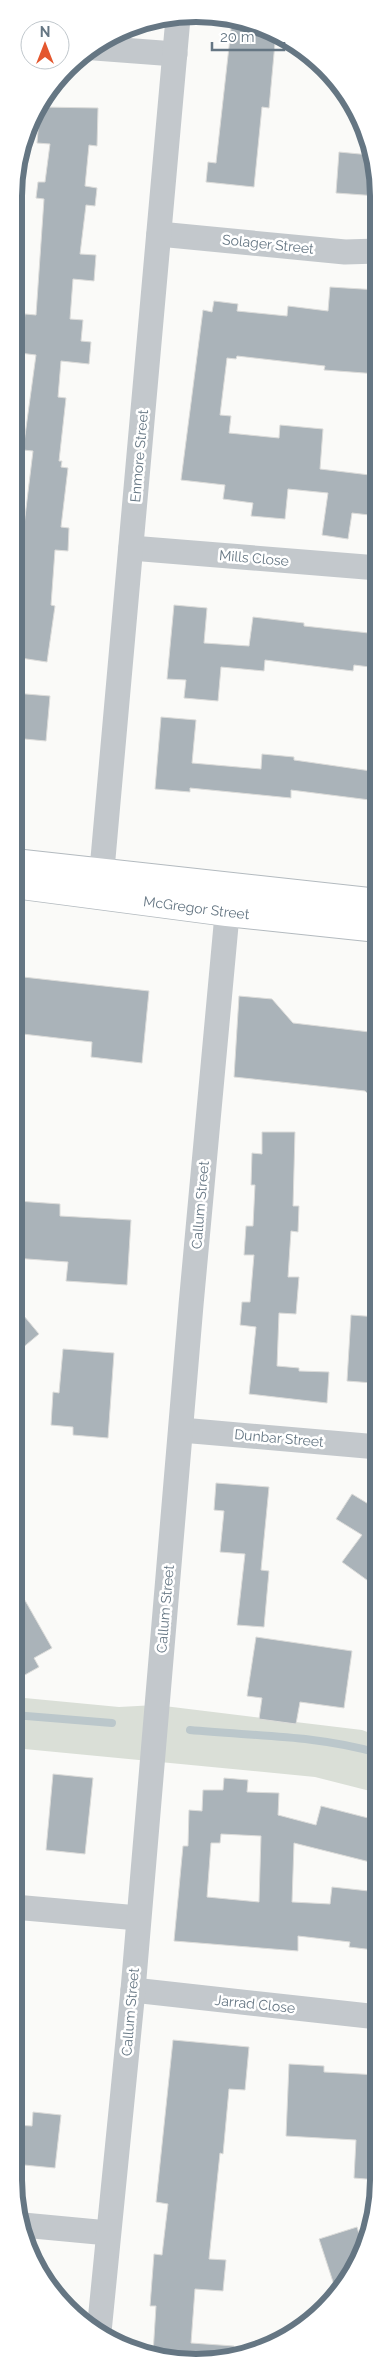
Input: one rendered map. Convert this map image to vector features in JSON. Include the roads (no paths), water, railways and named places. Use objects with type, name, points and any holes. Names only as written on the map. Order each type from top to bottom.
[{"type":"main road","name":"McGregor Street","points":[[23,865],[101,883],[228,899],[369,926]]},
{"type":"main road","name":"McGregor Street","points":[[23,884],[101,883]]},
{"type":"main road","name":"McGregor Street","points":[[228,899],[369,903]]},
{"type":"street","name":"Enmore Street","points":[[101,883],[178,24]]},
{"type":"street","points":[[105,49],[175,54]]},
{"type":"street","name":"Solager Street","points":[[159,234],[345,252],[369,251]]},
{"type":"street","name":"Mills Close","points":[[131,548],[369,567]]},
{"type":"street","name":"Callum Street","points":[[100,2324],[133,1990],[228,899]]},
{"type":"street","name":"Dunbar Street","points":[[181,1430],[369,1446]]},
{"type":"street","points":[[23,1908],[138,1918]]},
{"type":"street","name":"Jarrad Close","points":[[133,1990],[369,2016]]},
{"type":"street","points":[[29,2226],[108,2233]]},
{"type":"waterway","points":[[23,1716],[112,1723]]},
{"type":"waterway","points":[[190,1730],[308,1739],[369,1751]]}]
